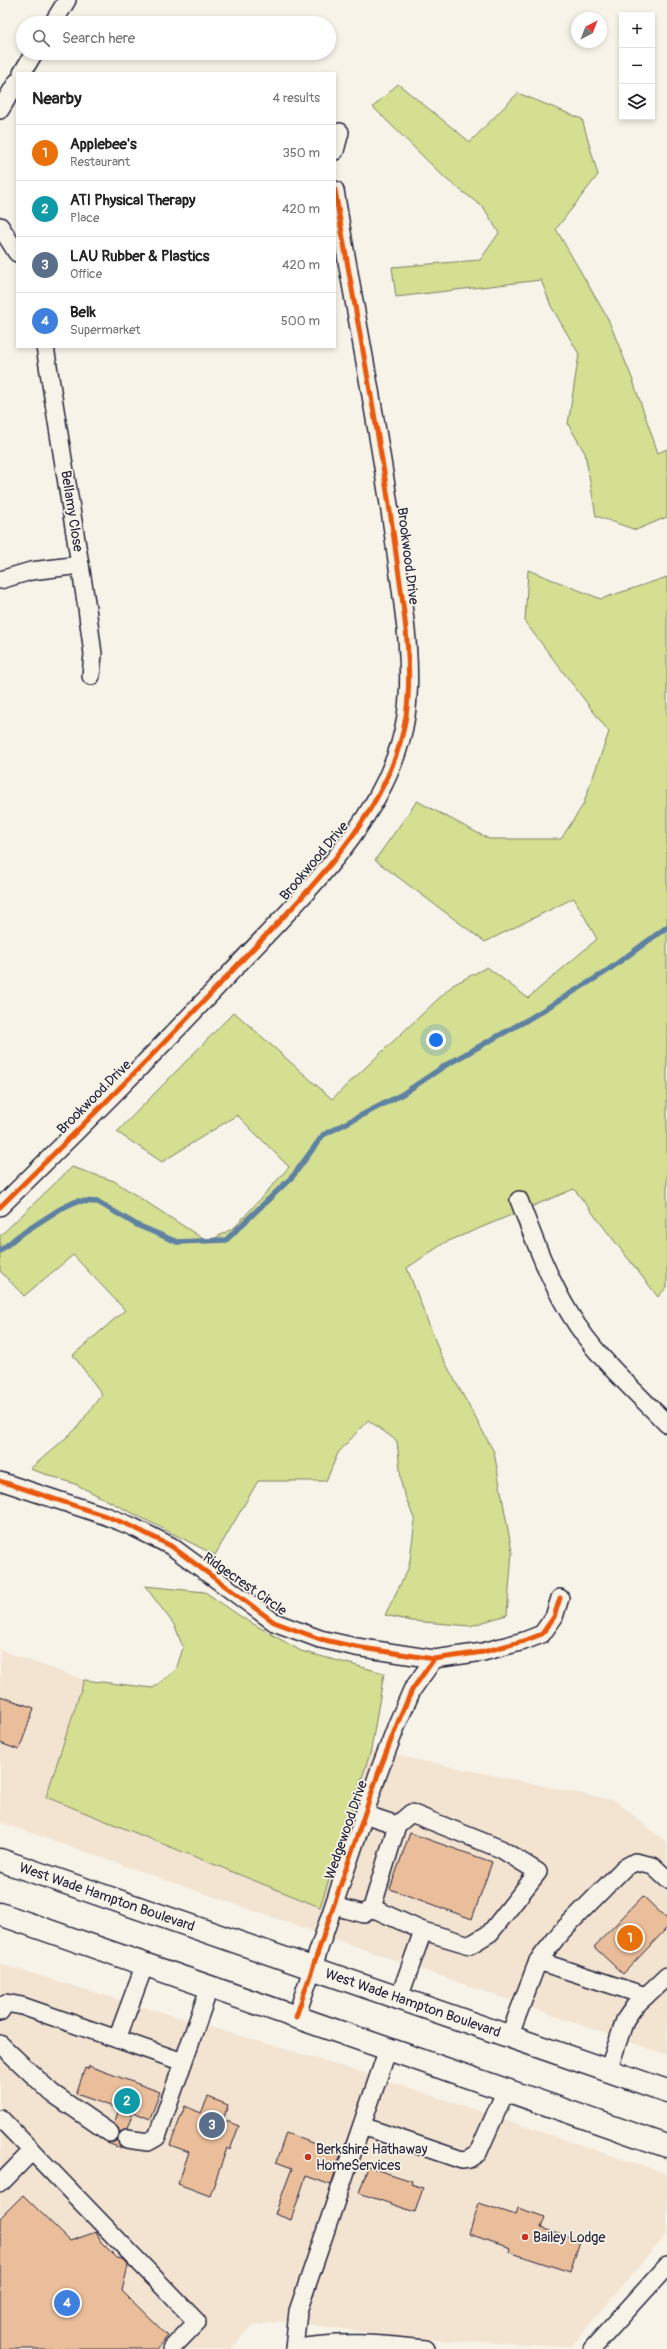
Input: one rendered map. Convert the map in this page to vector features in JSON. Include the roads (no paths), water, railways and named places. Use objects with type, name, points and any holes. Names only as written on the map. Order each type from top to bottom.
[{"type":"main road","name":"West Wade Hampton Boulevard","points":[[0,1860],[667,2091]]},
{"type":"main road","points":[[0,1914],[667,2146]]},
{"type":"street","points":[[57,16],[67,0]]},
{"type":"street","points":[[23,72],[30,60]]},
{"type":"street","points":[[0,110],[16,84]]},
{"type":"street","points":[[336,147],[340,132]]},
{"type":"street","name":"Brookwood Drive","points":[[0,1207],[136,1072],[336,858],[376,797],[391,767],[401,740],[408,688],[399,579],[384,470],[358,331],[336,196]]},
{"type":"street","points":[[0,226],[16,251]]},
{"type":"street","name":"Bellamy Close","points":[[45,348],[93,654],[91,676]]},
{"type":"street","points":[[0,580],[31,570],[80,565]]},
{"type":"street","points":[[519,1200],[537,1247],[571,1315],[615,1372],[667,1424]]},
{"type":"street","name":"Ridgecrest Circle","points":[[0,1481],[106,1516],[171,1546],[274,1622],[293,1630],[356,1647],[434,1659],[483,1652],[524,1641],[542,1634],[554,1617],[560,1598]]},
{"type":"street","name":"Wedgewood Drive","points":[[296,2017],[364,1814],[401,1716],[412,1690],[434,1659]]},
{"type":"street","points":[[334,1906],[364,1914],[372,1908],[397,1825],[411,1813],[501,1849],[538,1872],[490,1933],[470,1945],[423,1931],[372,1908]]},
{"type":"street","points":[[364,1814],[397,1825]]},
{"type":"street","points":[[509,2037],[538,1960],[561,1932],[624,1868],[635,1862],[653,1866],[667,1879]]},
{"type":"street","points":[[399,1998],[423,1931]]},
{"type":"street","points":[[538,1960],[646,1996]]},
{"type":"street","points":[[117,2039],[145,1964]]},
{"type":"street","points":[[608,2071],[625,2020],[634,2007],[667,1976]]},
{"type":"street","points":[[127,2139],[148,2142],[156,2137],[210,1986]]},
{"type":"street","points":[[0,2012],[6,2003],[22,2006],[183,2062]]},
{"type":"street","points":[[0,2044],[52,2093],[110,2132]]},
{"type":"street","points":[[388,2049],[298,2311],[294,2349],[328,2343],[366,2342],[425,2349]]},
{"type":"street","points":[[362,2126],[462,2160],[469,2159],[478,2153],[506,2090]]},
{"type":"street","points":[[0,2118],[197,2322],[170,2349]]},
{"type":"street","points":[[0,2184],[32,2152]]},
{"type":"street","points":[[592,2349],[667,2266]]},
{"type":"waterway","points":[[0,1251],[18,1236],[60,1209],[77,1201],[98,1202],[137,1225],[177,1242],[226,1240],[293,1176],[323,1135],[401,1095],[446,1065],[527,1020],[604,973],[667,927]]},
{"type":"place","name":"Applebee's","points":[[630,1938]]},
{"type":"place","name":"ATI Physical Therapy","points":[[127,2101]]},
{"type":"place","name":"LAU Rubber & Plastics","points":[[212,2125]]},
{"type":"place","name":"Berkshire Hathaway HomeServices","points":[[308,2157]]},
{"type":"place","name":"Bailey Lodge","points":[[525,2237]]},
{"type":"place","name":"Belk","points":[[67,2303]]}]
